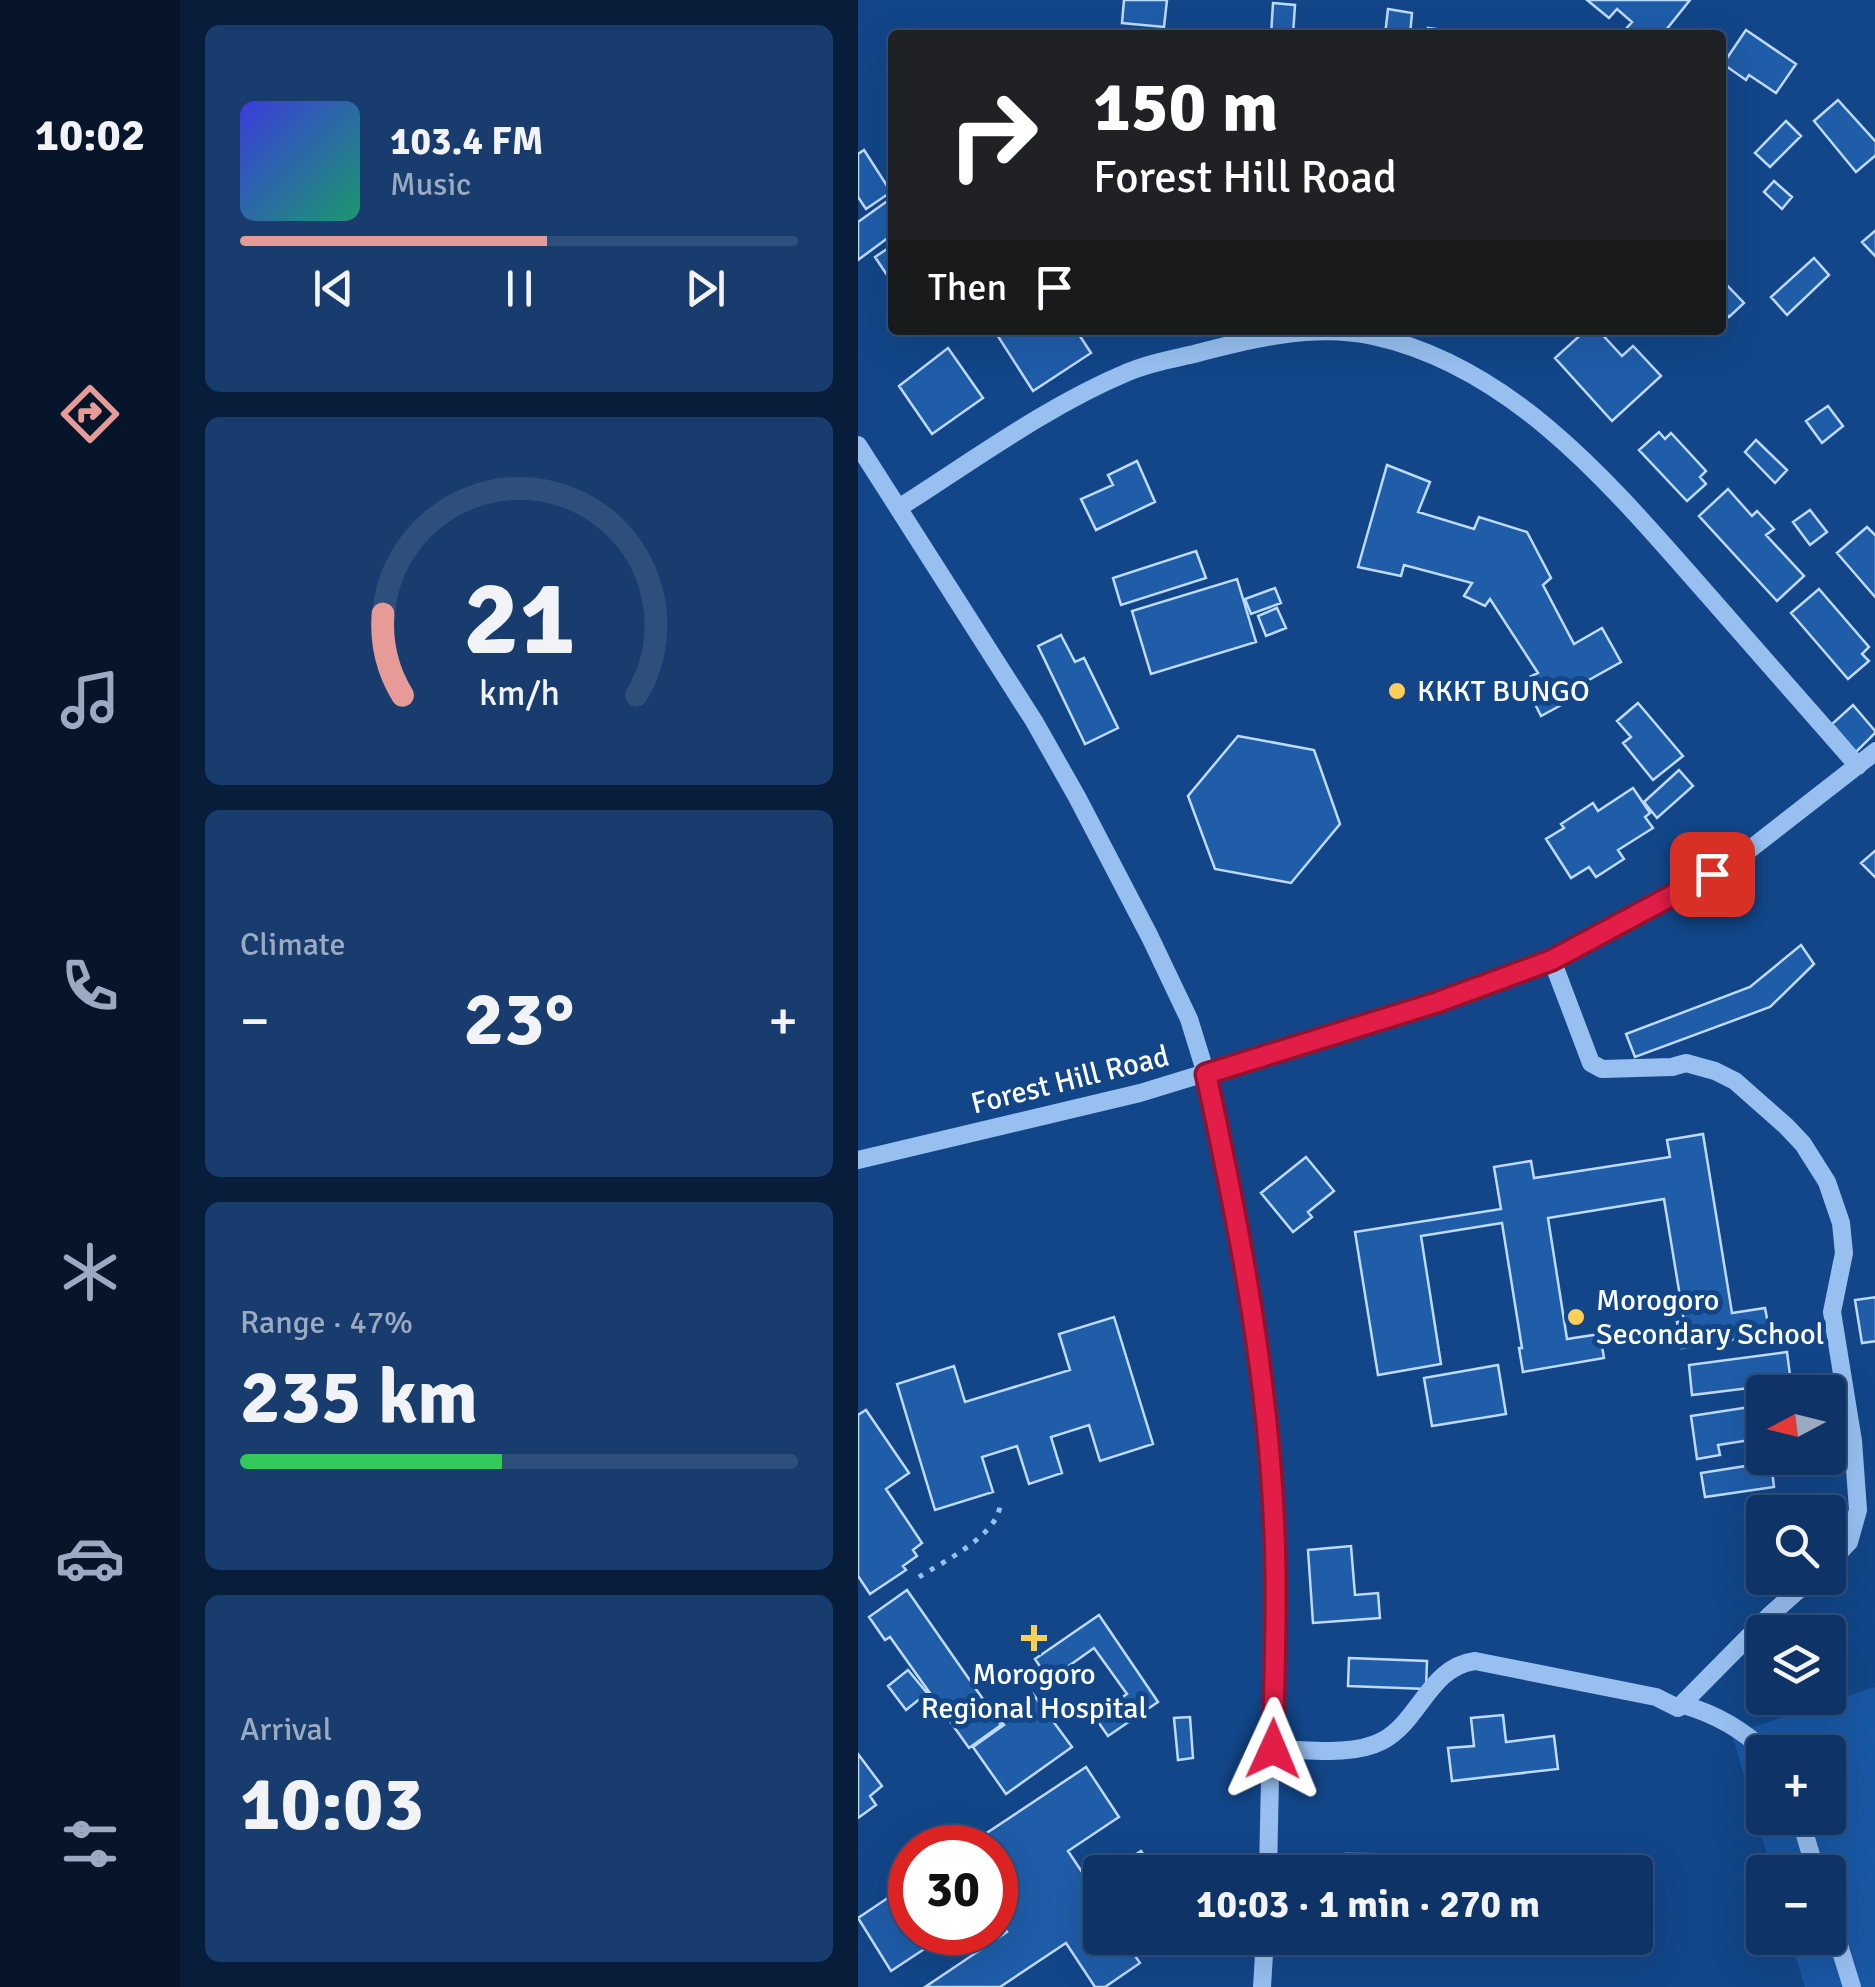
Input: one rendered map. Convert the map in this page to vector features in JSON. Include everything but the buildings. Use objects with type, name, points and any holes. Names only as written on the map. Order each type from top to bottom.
[{"type":"street","points":[[900,507],[1025,427],[1140,367],[1222,346],[1286,335]]},
{"type":"street","points":[[1367,335],[1431,354],[1470,374],[1556,435],[1650,529],[1858,766]]},
{"type":"street","points":[[858,444],[1077,796],[1189,1019],[1206,1074],[1238,1231],[1268,1436],[1275,1548],[1269,1855]]},
{"type":"street","name":"Forest Hill Road","points":[[858,1160],[1070,1111],[1206,1074],[1438,1002],[1552,960],[1731,864],[1876,750]]},
{"type":"street","points":[[1552,960],[1591,1063],[1597,1068],[1672,1067],[1686,1063],[1716,1071],[1734,1081],[1786,1126],[1803,1144],[1827,1182],[1841,1223],[1844,1253],[1832,1312],[1853,1441],[1858,1510],[1846,1545]]},
{"type":"street","points":[[1678,1708],[1792,1595]]},
{"type":"street","points":[[1273,1749],[1348,1750],[1382,1742],[1410,1717],[1445,1673],[1459,1664],[1475,1662],[1656,1697],[1678,1708]]},
{"type":"street","points":[[1678,1708],[1684,1705],[1708,1712],[1746,1735]]},
{"type":"street","points":[[1262,1987],[1263,1955]]},
{"type":"street","points":[[1842,1955],[1852,1987]]},
{"type":"path","points":[[919,1577],[986,1533],[1001,1512],[1000,1502]]},
{"type":"shaded area","points":[[1875,1687],[1875,1987],[1805,1987],[1795,1955],[1846,1955],[1846,1855],[1767,1855],[1761,1835],[1846,1835],[1846,1735],[1746,1735],[1746,1782],[1732,1734],[1790,1715],[1846,1715],[1846,1697]]},
{"type":"place","name":"KKKT BUNGO","points":[[1397,691]]},
{"type":"place","name":"Morogoro Secondary School","points":[[1576,1317]]},
{"type":"place","name":"Morogoro Regional Hospital","points":[[1034,1638]]},
{"type":"route","points":[[1273,1749],[1275,1548],[1268,1436],[1238,1231],[1206,1074],[1438,1002],[1552,960],[1712,874]]}]
